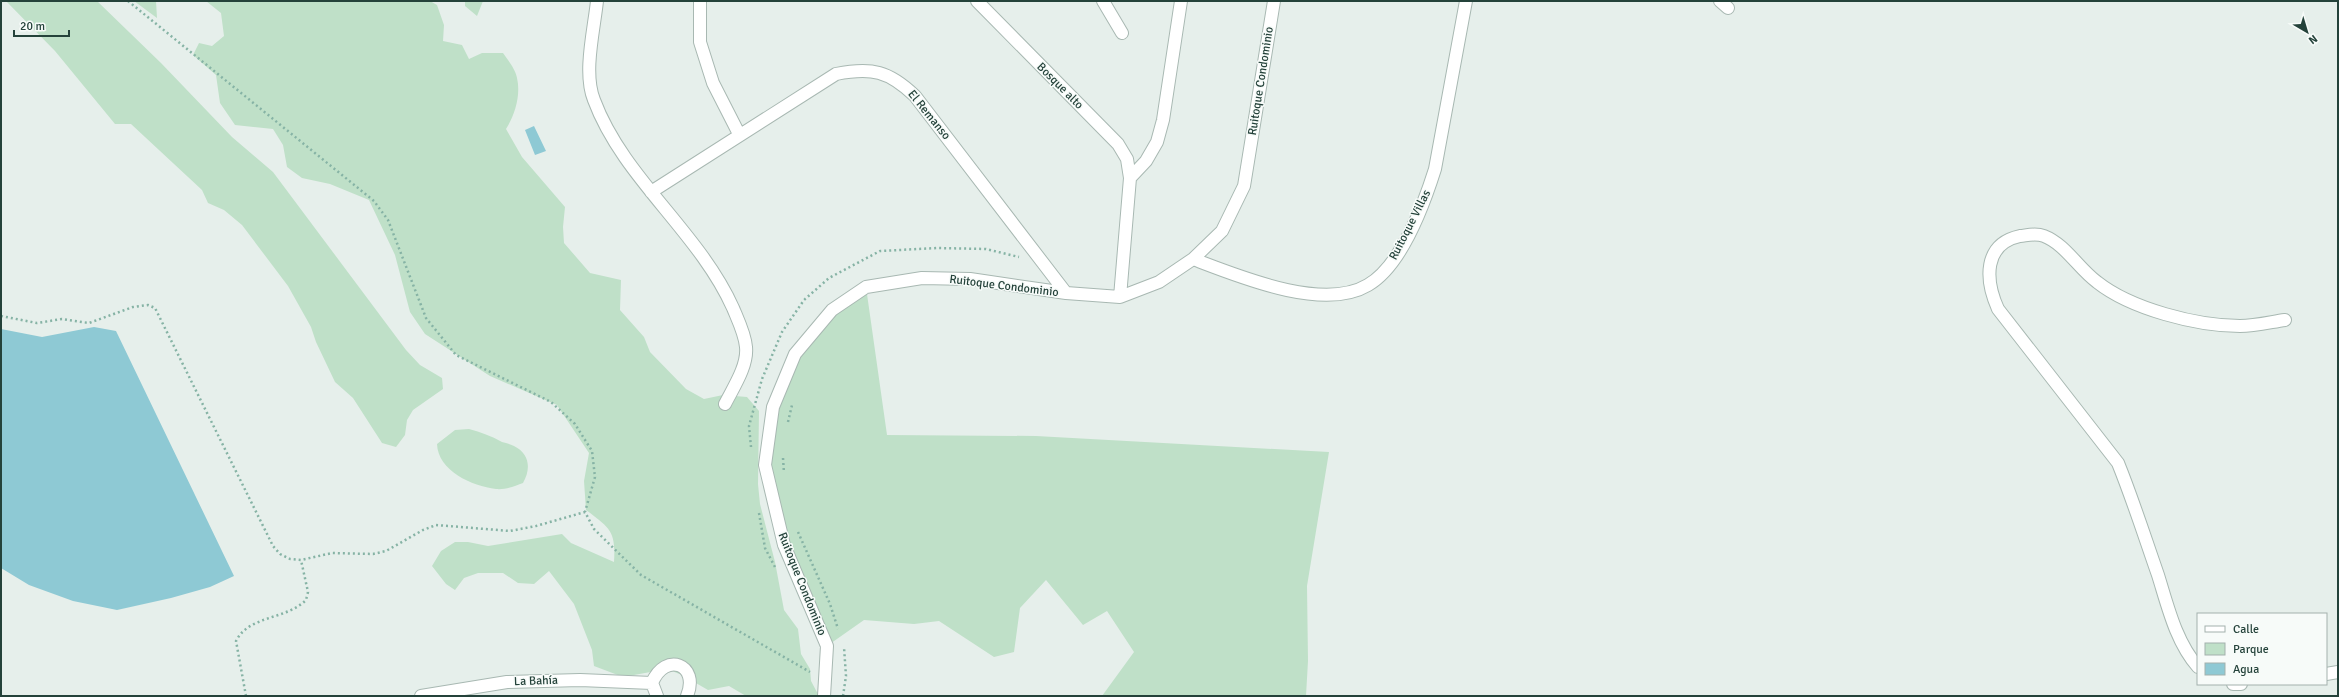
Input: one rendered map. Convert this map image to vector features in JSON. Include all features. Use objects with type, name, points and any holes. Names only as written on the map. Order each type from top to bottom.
[{"type":"street","points":[[597,1],[589,61],[593,99],[610,134],[651,192],[705,260],[725,290],[739,322],[747,348],[741,372],[726,404]]},
{"type":"street","points":[[700,1],[700,42],[704,56],[713,83],[739,134]]},
{"type":"street","name":"Bosque alto","points":[[977,1],[1118,144],[1127,159],[1130,178],[1120,297]]},
{"type":"street","points":[[1103,1],[1122,33]]},
{"type":"street","points":[[1130,178],[1146,162],[1157,142],[1163,120],[1181,1]]},
{"type":"street","name":"Ruitoque Condominio","points":[[824,696],[827,646],[784,545],[765,465],[773,407],[794,354],[832,310],[866,287],[922,278],[970,279],[1066,293],[1120,297],[1158,282],[1193,259],[1222,231],[1244,186],[1274,1]]},
{"type":"street","name":"Ruitoque Villas","points":[[1193,259],[1248,280],[1307,294],[1344,294],[1368,286],[1385,272],[1400,250],[1428,193],[1433,175],[1466,1]]},
{"type":"street","name":"El Remanso","points":[[651,192],[739,134],[836,74],[858,70],[879,72],[899,81],[915,96],[1066,293]]},
{"type":"street","points":[[2197,666],[2185,649],[2174,625],[2129,490],[2118,463],[1998,309],[1992,296],[1990,272],[1992,257],[1999,245],[2011,238],[2032,234],[2045,236],[2059,246],[2091,278],[2108,291],[2136,303],[2212,325],[2242,326],[2285,320]]},
{"type":"street","points":[[657,696],[652,683],[656,672],[667,665],[679,666],[688,673],[692,685],[687,696]]},
{"type":"street","points":[[2327,674],[2338,672]]},
{"type":"street","name":"La Bahía","points":[[421,696],[507,682],[580,680],[652,683]]},
{"type":"path","points":[[128,1],[374,201],[388,220],[426,318],[456,355],[551,402],[575,424],[592,451],[595,477],[585,512],[594,529],[641,575],[812,673],[811,666]]},
{"type":"path","points":[[751,448],[749,426],[762,379],[782,332],[804,300],[829,278],[880,251],[937,248],[986,249],[1044,263]]},
{"type":"path","points":[[1,316],[37,324],[62,319],[89,323],[133,307],[148,305],[155,308],[273,546],[280,554],[290,559],[301,560],[332,553],[373,554],[386,551],[423,530],[436,525],[510,531],[536,526],[585,512]]},
{"type":"path","points":[[787,428],[793,400]]},
{"type":"path","points":[[783,457],[785,478]]},
{"type":"path","points":[[758,509],[765,548],[778,574]]},
{"type":"path","points":[[795,526],[830,604],[839,632]]},
{"type":"path","points":[[246,696],[236,641],[240,634],[249,627],[288,613],[306,600],[308,592],[301,560]]},
{"type":"path","points":[[843,696],[846,676],[844,646]]},
{"type":"green space","points":[[6,1],[97,1],[161,63],[232,137],[273,172],[406,350],[420,365],[442,378],[443,389],[413,410],[407,420],[405,435],[396,447],[382,443],[353,398],[335,382],[316,342],[311,327],[288,286],[242,225],[224,210],[208,203],[202,190],[131,124],[115,124],[55,51]]},
{"type":"green space","points":[[134,1],[156,1],[157,18]]},
{"type":"green space","points":[[206,1],[430,1],[437,5],[444,25],[443,41],[462,45],[469,59],[482,53],[503,53],[512,65],[518,84],[518,98],[512,118],[506,129],[522,157],[565,207],[563,227],[564,243],[590,273],[621,280],[620,310],[644,337],[650,352],[686,389],[704,399],[723,395],[747,397],[759,411],[758,484],[760,504],[775,562],[784,610],[798,629],[801,654],[810,669],[811,681],[819,696],[746,696],[729,686],[708,690],[682,675],[667,669],[623,677],[594,666],[592,650],[574,604],[549,571],[534,584],[518,583],[503,573],[478,573],[464,578],[455,590],[446,584],[432,566],[441,551],[455,542],[468,542],[488,546],[562,534],[571,543],[614,562],[614,543],[610,531],[601,521],[586,510],[584,481],[589,453],[557,405],[490,376],[425,334],[410,312],[395,255],[369,200],[330,184],[302,178],[287,167],[283,145],[273,129],[235,125],[220,103],[216,75],[193,55],[199,43],[212,46],[224,36],[221,13]]},
{"type":"green space","points":[[465,1],[483,1],[477,16],[465,6]]},
{"type":"green space","points":[[866,287],[887,435],[1036,436],[1329,452],[1307,586],[1308,661],[1306,696],[1102,696],[1134,652],[1107,611],[1083,625],[1046,580],[1020,608],[1014,652],[994,657],[939,621],[914,624],[864,620],[827,646],[784,545],[765,465],[773,407],[795,354],[832,310]]},
{"type":"green space","points":[[469,429],[512,445],[523,453],[528,462],[528,467],[526,478],[523,483],[503,489],[487,487],[467,481],[458,476],[443,462],[439,454],[437,444],[455,430]]},
{"type":"water","points":[[534,126],[546,151],[535,155],[525,130]]},
{"type":"water","points":[[94,327],[116,331],[234,576],[210,587],[171,598],[117,610],[73,601],[29,585],[1,568],[1,329],[42,337]]}]
